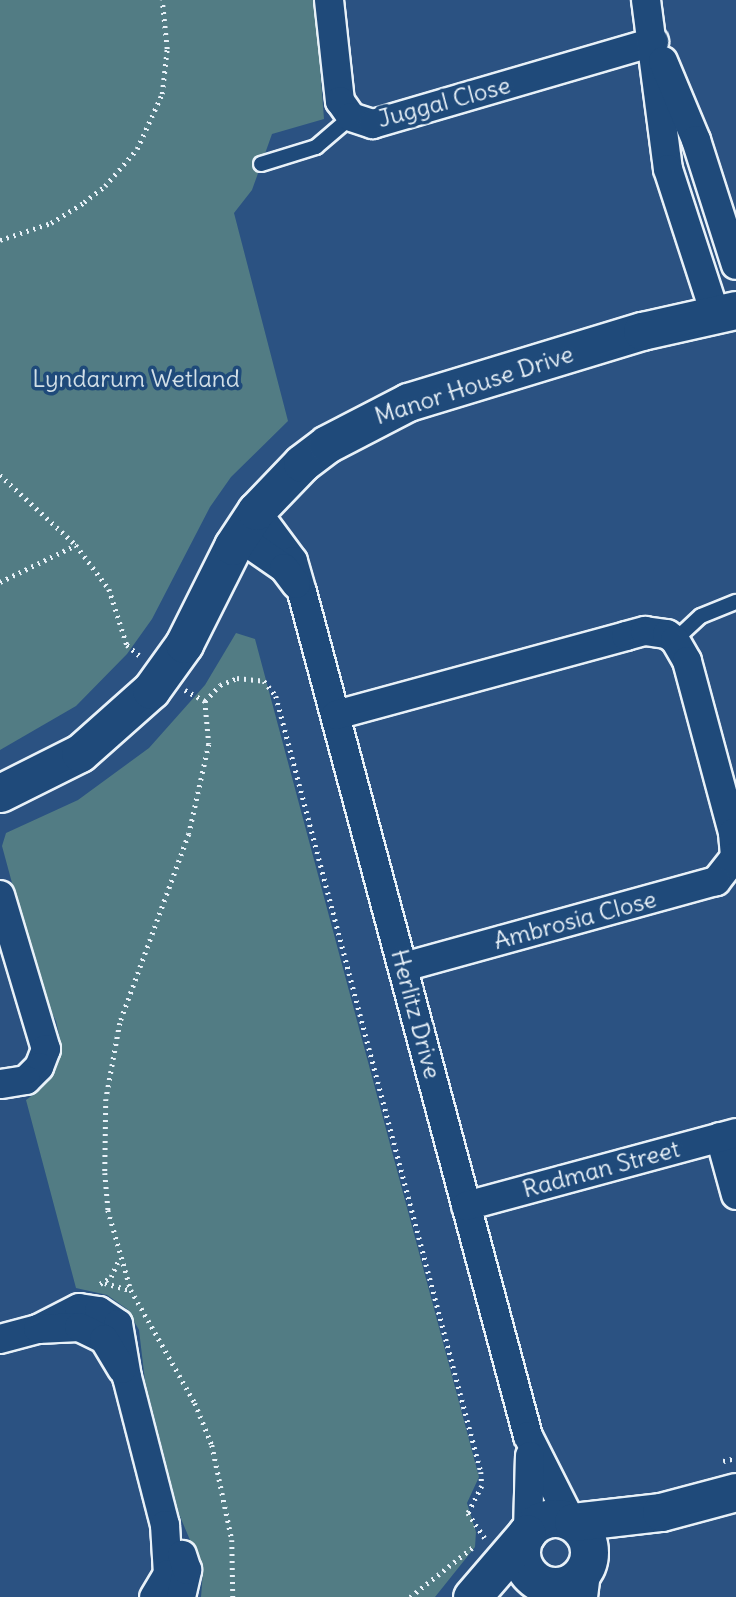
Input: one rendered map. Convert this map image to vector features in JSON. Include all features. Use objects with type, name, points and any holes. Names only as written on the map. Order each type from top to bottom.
[{"type":"street","name":"Juggal Close","points":[[330,0],[337,91],[351,117],[360,122],[385,122],[654,42]]},
{"type":"street","points":[[646,0],[654,42],[668,169],[726,312]]},
{"type":"street","points":[[654,42],[686,113],[736,265]]},
{"type":"street","name":"Manor House Drive","points":[[0,793],[60,766],[89,747],[163,675],[197,620],[248,524],[302,463],[379,413],[614,339],[726,312]]},
{"type":"street","name":"Herlitz Drive","points":[[248,524],[302,592],[528,1436],[531,1474],[527,1532]]},
{"type":"street","points":[[336,715],[645,631],[676,640]]},
{"type":"street","name":"Ambrosia Close","points":[[404,967],[705,884],[725,875],[736,857],[735,838],[690,674],[676,640]]},
{"type":"street","points":[[0,895],[28,1000],[41,1026],[46,1049],[20,1065],[26,1080],[0,1084]]},
{"type":"street","points":[[728,1135],[736,1195]]},
{"type":"street","name":"Radman Street","points":[[466,1206],[728,1135]]},
{"type":"street","points":[[0,1339],[38,1329],[79,1327],[95,1321],[127,1377],[165,1525],[170,1594]]},
{"type":"street","name":"Herlitz Drive","points":[[528,1436],[572,1522]]},
{"type":"street","points":[[474,1597],[527,1532],[543,1520],[572,1522],[661,1512],[736,1492]]},
{"type":"street","points":[[474,1597],[545,1587],[586,1575],[613,1538],[661,1512]]},
{"type":"street","points":[[572,1522],[588,1540],[586,1575]]},
{"type":"street","points":[[527,1532],[521,1554],[528,1573],[545,1587]]},
{"type":"lane","points":[[261,164],[316,147],[351,117]]},
{"type":"lane","points":[[676,640],[701,616],[736,602]]},
{"type":"path","points":[[0,240],[51,223],[84,202],[105,186],[136,149],[162,94],[167,49],[163,0]]},
{"type":"path","points":[[0,475],[76,545],[116,601],[127,645],[163,675],[205,701]]},
{"type":"path","points":[[0,582],[76,545]]},
{"type":"path","points":[[231,1597],[234,1586],[232,1540],[212,1446],[195,1403],[131,1290],[108,1210],[105,1126],[110,1065],[132,982],[190,834],[209,744],[205,701],[220,685],[237,678],[264,681],[276,696],[481,1472],[482,1486],[468,1513],[485,1540],[410,1597]]},
{"type":"path","points":[[104,1283],[131,1290]]},
{"type":"green space","name":"Lyndarum Wetland","points":[[0,0],[315,0],[324,119],[272,134],[252,190],[234,213],[288,421],[231,477],[210,507],[152,619],[127,654],[76,706],[0,750]]},
{"type":"green space","points":[[236,633],[255,639],[479,1477],[467,1503],[476,1532],[475,1547],[435,1597],[201,1597],[203,1571],[179,1514],[145,1381],[139,1330],[127,1309],[107,1295],[76,1288],[26,1100],[42,1088],[55,1067],[61,1044],[56,1021],[42,994],[2,846],[6,833],[78,800],[149,748],[205,685]]}]
